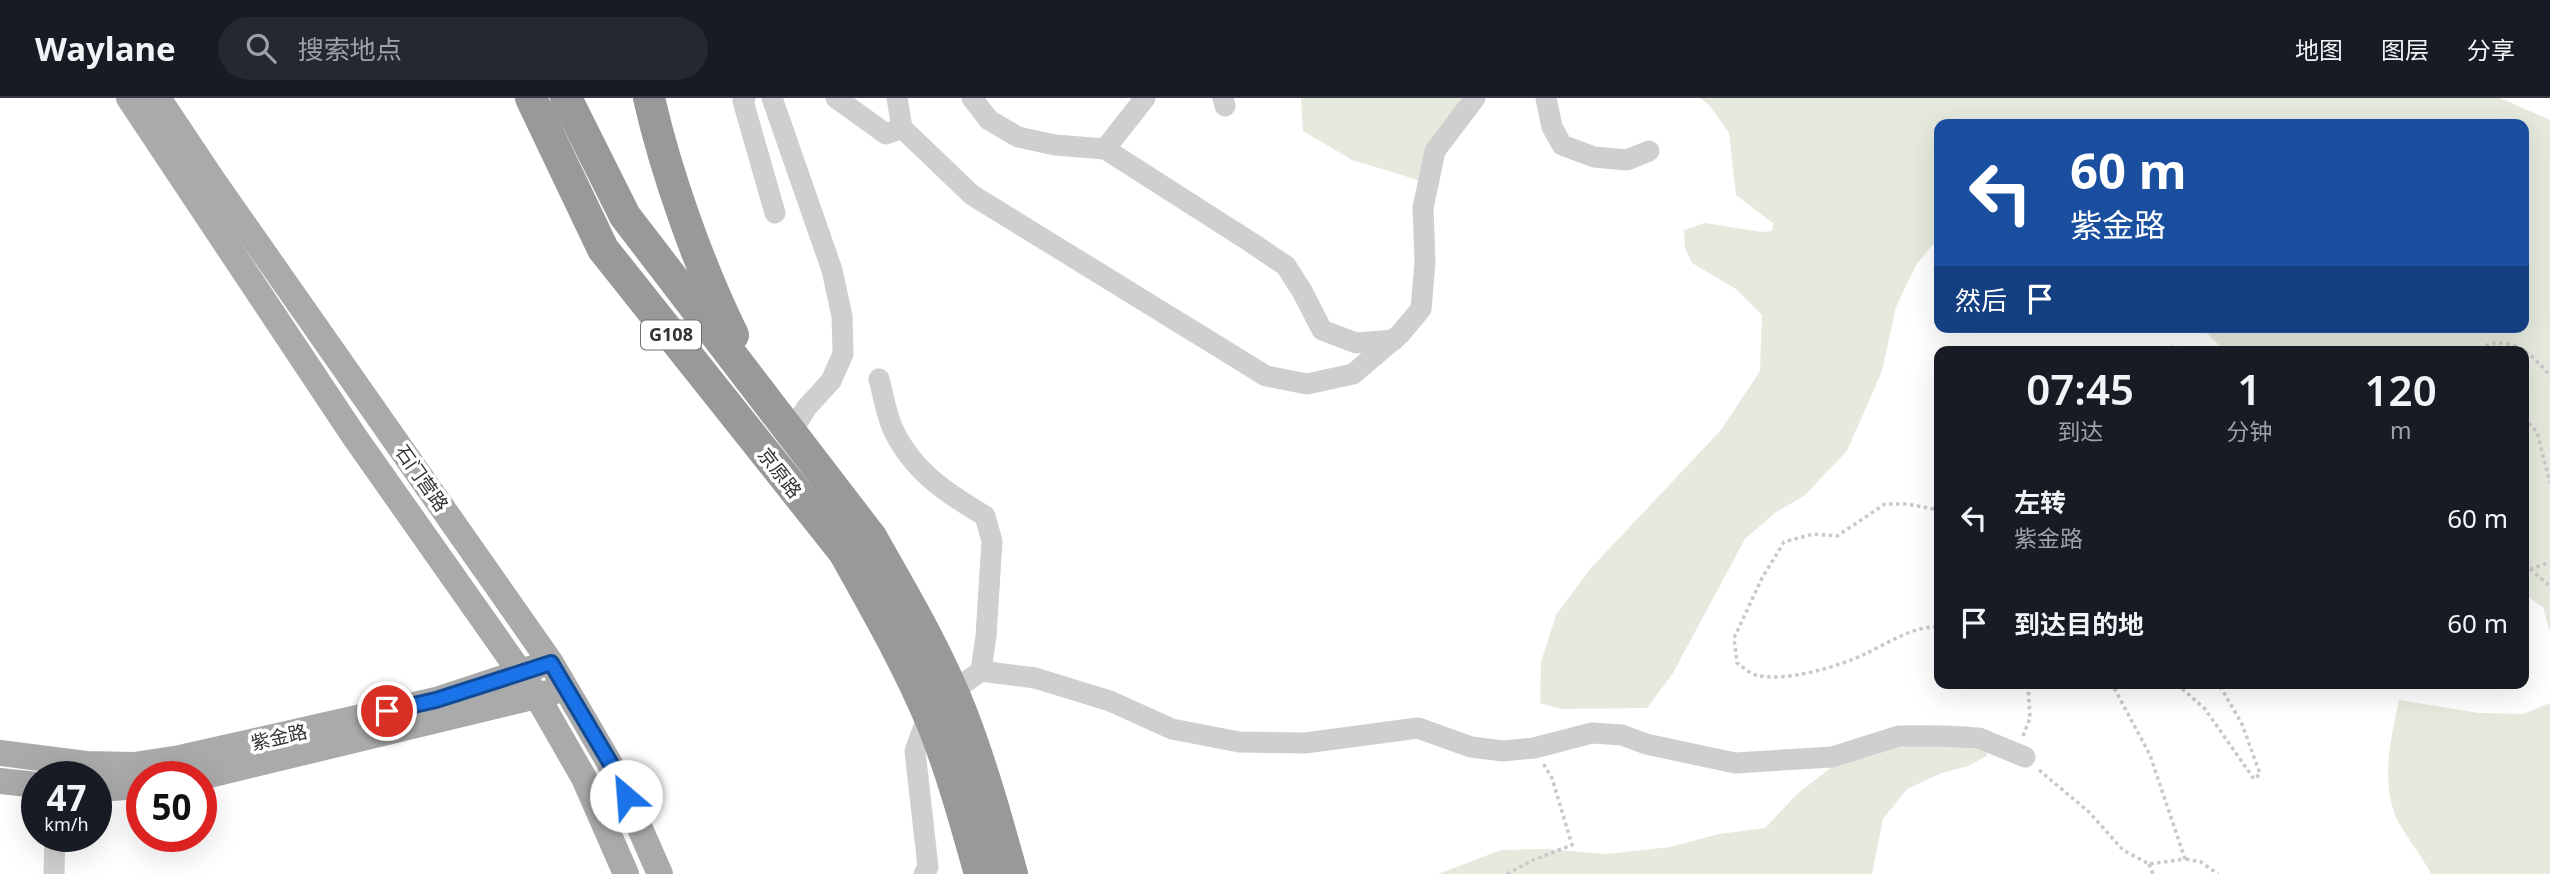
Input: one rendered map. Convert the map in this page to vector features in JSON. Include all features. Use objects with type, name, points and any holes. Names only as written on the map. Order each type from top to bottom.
[{"type":"highway","name":"京原路","points":[[531,98],[603,249],[844,552],[896,645],[933,725],[959,800],[980,874]]},
{"type":"highway","name":"京原路","points":[[566,98],[625,216],[871,537],[924,631],[962,713],[989,791],[1013,874]]},
{"type":"highway","points":[[649,98],[680,204],[716,298],[763,396]]},
{"type":"main road","name":"石门营路","points":[[129,98],[354,436],[537,696],[584,778],[626,874]]},
{"type":"main road","name":"石门营路","points":[[158,98],[551,663],[618,776],[660,874]]},
{"type":"main road","name":"紫金路","points":[[112,766],[180,758],[436,700],[551,663]]},
{"type":"main road","name":"紫金路","points":[[217,773],[565,689]]},
{"type":"main road","name":"紫金路","points":[[0,753],[28,761]]},
{"type":"main road","points":[[0,781],[21,783]]},
{"type":"street","points":[[745,98],[743,101],[775,213]]},
{"type":"street","points":[[772,98],[832,271],[842,317],[843,354],[831,381],[807,407],[791,432]]},
{"type":"street","points":[[836,98],[886,134],[902,128]]},
{"type":"street","points":[[897,98],[902,128],[972,195],[1266,376],[1307,384],[1353,374],[1394,340],[1421,309],[1425,262],[1423,208],[1435,151],[1475,98]]},
{"type":"street","points":[[972,98],[989,120],[1018,137],[1055,145],[1105,149],[1286,266],[1322,330],[1356,343],[1394,340]]},
{"type":"street","points":[[1105,149],[1145,98]]},
{"type":"street","points":[[1546,98],[1552,127],[1562,145],[1594,158],[1627,160],[1649,151]]},
{"type":"street","points":[[879,379],[892,427],[916,467],[946,493],[985,516],[992,541],[981,671]]},
{"type":"street","points":[[924,874],[928,867],[920,816],[915,751],[932,707],[981,671],[1035,678],[1110,701],[1172,729],[1239,742],[1305,743],[1418,729],[1471,747],[1503,751],[1534,748],[1592,733],[1602,733],[1622,735],[1646,744],[1735,763],[1832,757],[1899,736],[1940,736],[1979,738],[2021,756]]},
{"type":"street","points":[[54,874],[55,852]]},
{"type":"path","points":[[2483,346],[2489,342],[2513,346]]},
{"type":"path","points":[[2529,353],[2550,376]]},
{"type":"path","points":[[2529,423],[2537,432],[2550,483]]},
{"type":"path","points":[[1934,509],[1907,504],[1885,504],[1837,536],[1813,534],[1784,542],[1762,578],[1734,638],[1737,663],[1754,674],[1773,677],[1824,669],[1864,655],[1910,633],[1934,628]]},
{"type":"path","points":[[2530,569],[2550,562]]},
{"type":"path","points":[[2530,569],[2550,586]]},
{"type":"path","points":[[2028,689],[2030,718],[2021,756],[2089,813],[2123,850],[2149,864],[2185,859],[2202,862],[2218,874]]},
{"type":"path","points":[[2115,689],[2150,755],[2185,859]]},
{"type":"path","points":[[2183,689],[2205,709],[2254,779],[2260,774],[2242,724],[2221,689]]},
{"type":"path","points":[[1507,874],[1533,860],[1572,845],[1552,778],[1534,748]]},
{"type":"path","points":[[2149,864],[2153,874]]},
{"type":"shaded area","points":[[1301,98],[1463,98],[1424,182],[1352,160],[1303,131]]},
{"type":"shaded area","points":[[1700,98],[2500,98],[2550,120],[2550,632],[2543,607],[2529,597],[2529,346],[2220,346],[2207,333],[2529,333],[2529,119],[1934,119],[1934,243],[1916,265],[1896,307],[1882,371],[1847,451],[1804,496],[1776,512],[1745,539],[1673,673],[1647,708],[1561,709],[1540,703],[1541,662],[1556,615],[1590,569],[1721,430],[1760,371],[1762,315],[1736,289],[1692,263],[1685,249],[1684,230],[1705,223],[1762,232],[1771,231],[1774,224],[1736,195],[1729,133],[1709,105]]},
{"type":"shaded area","points":[[2399,700],[2479,713],[2523,714],[2550,703],[2550,874],[2431,874],[2399,823],[2389,794],[2388,762]]},
{"type":"shaded area","points":[[1907,725],[1968,726],[1987,735],[1987,756],[1907,789],[1883,819],[1872,874],[1438,874],[1501,850],[1546,849],[1607,854],[1670,847],[1719,834],[1765,828],[1797,794],[1838,762],[1870,741]]},
{"type":"route","points":[[387,711],[436,700],[551,663],[618,776],[626,796]]}]
